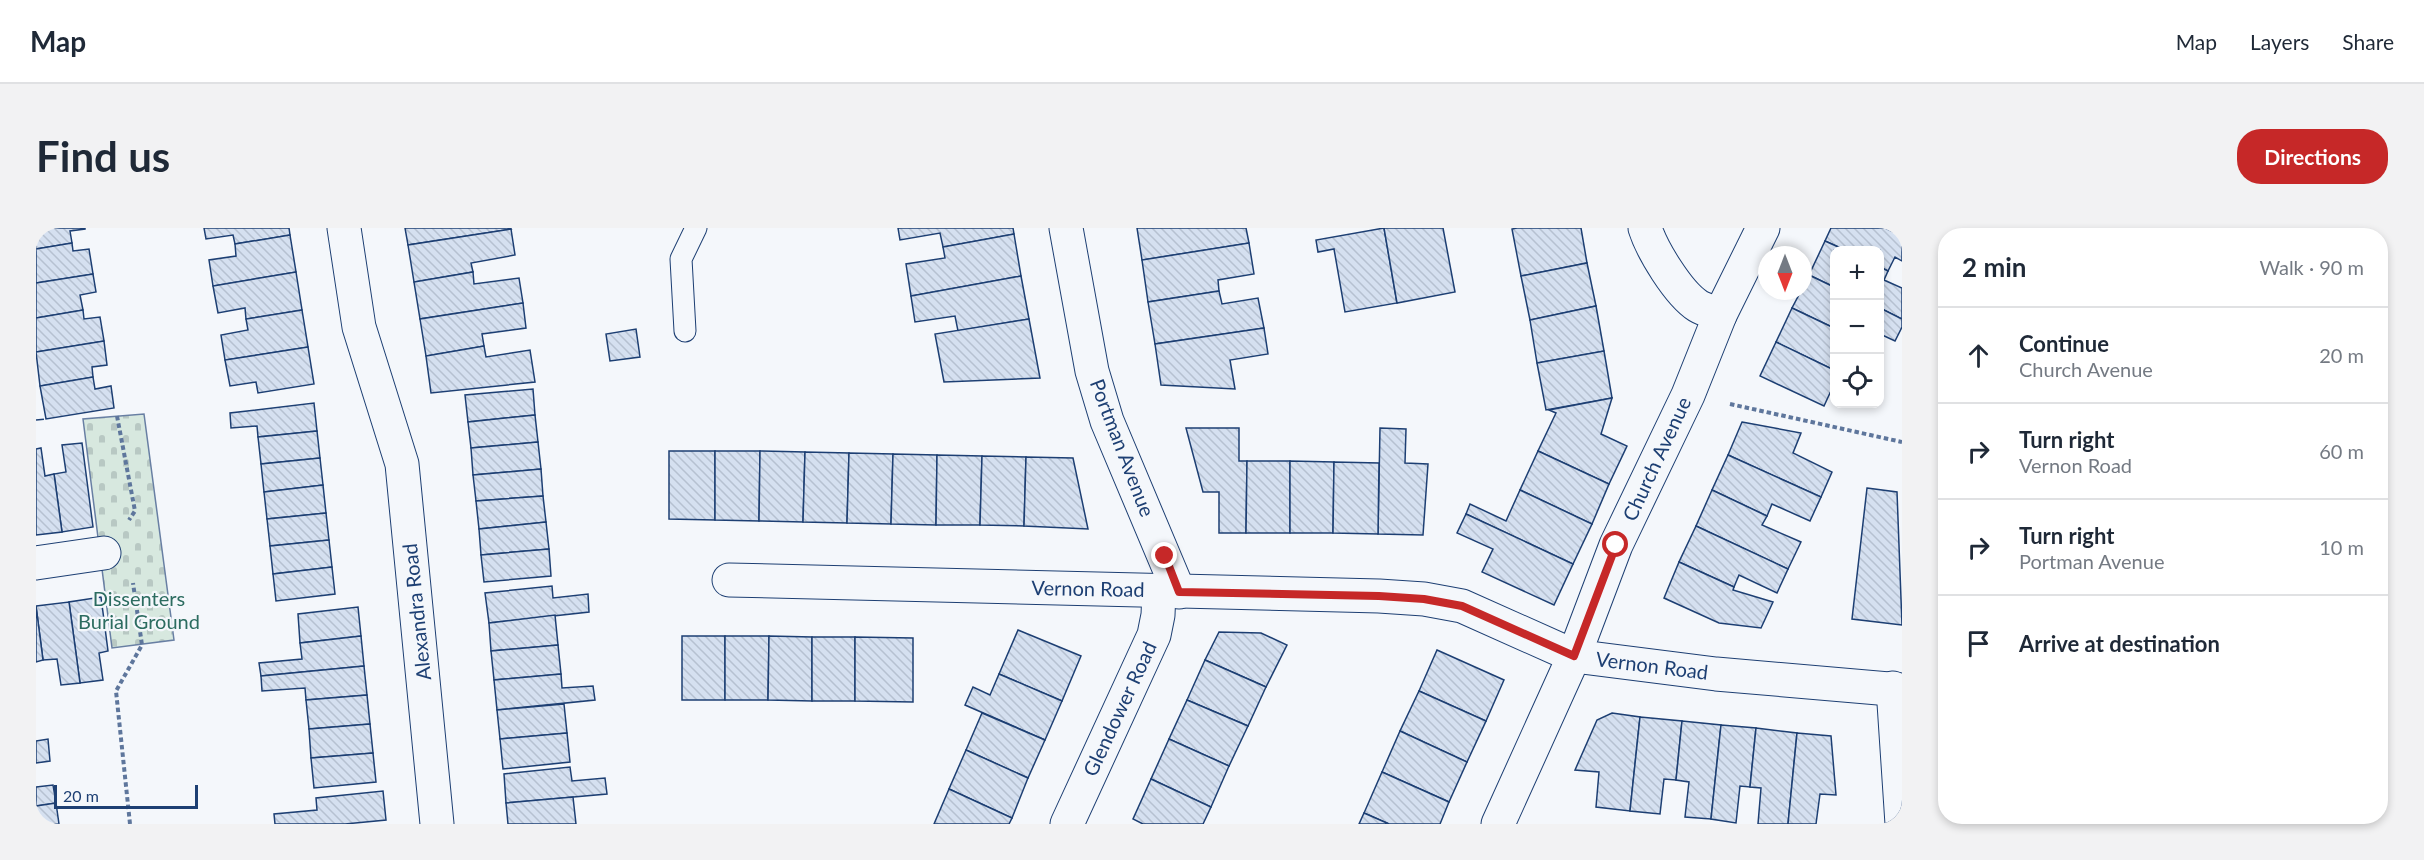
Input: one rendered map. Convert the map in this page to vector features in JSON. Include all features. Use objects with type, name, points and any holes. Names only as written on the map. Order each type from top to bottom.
[{"type":"street","name":"Alexandra Road","points":[[344,228],[359,327],[402,464],[437,824]]},
{"type":"street","name":"Portman Avenue","points":[[1066,228],[1092,371],[1107,421],[1169,592]]},
{"type":"street","points":[[1644,228],[1669,275],[1697,305],[1720,315]]},
{"type":"street","name":"Church Avenue","points":[[1498,824],[1574,656],[1616,545],[1688,395],[1720,315],[1763,228]]},
{"type":"street","points":[[36,563],[104,553]]},
{"type":"street","name":"Vernon Road","points":[[729,580],[1424,599],[1462,606],[1574,656],[1716,674],[1898,689]]},
{"type":"street","name":"Glendower Road","points":[[1067,824],[1154,635],[1158,615],[1169,592]]},
{"type":"street","points":[[1898,689],[1902,824]]},
{"type":"lane","points":[[685,331],[681,260],[696,228]]},
{"type":"path","points":[[1688,395],[1902,442]]},
{"type":"path","points":[[129,824],[116,691],[142,645]]},
{"type":"green space","name":"Dissenters Burial Ground","points":[[144,414],[174,640],[112,648],[83,419]]},
{"type":"building","points":[[36,228],[85,229],[70,231],[72,243],[36,249]]},
{"type":"building","points":[[204,228],[289,228],[290,235],[235,244],[233,235],[206,239]]},
{"type":"building","points":[[405,228],[510,228],[511,229],[408,245]]},
{"type":"building","points":[[898,228],[1013,228],[1014,234],[943,247],[940,233],[900,240]]},
{"type":"building","points":[[1137,228],[1246,228],[1249,243],[1142,260]]},
{"type":"building","points":[[1384,228],[1397,303],[1345,312],[1334,249],[1318,252],[1316,240]]},
{"type":"building","points":[[1384,228],[1443,228],[1455,292],[1397,303]]},
{"type":"building","points":[[1581,228],[1587,263],[1521,276],[1512,229]]},
{"type":"building","points":[[1831,228],[1885,228],[1902,236],[1902,261],[1895,257],[1888,271],[1884,269],[1884,246],[1836,246],[1825,241]]},
{"type":"building","points":[[511,229],[515,255],[471,263],[473,272],[414,282],[408,245]]},
{"type":"building","points":[[1014,234],[1021,276],[911,296],[906,264],[945,258],[943,247]]},
{"type":"building","points":[[290,235],[296,272],[213,286],[209,260],[236,256],[235,244]]},
{"type":"building","points":[[1825,241],[1836,246],[1830,246],[1830,285],[1812,276],[1812,269]]},
{"type":"building","points":[[72,243],[73,251],[89,249],[93,274],[36,283],[36,249]]},
{"type":"building","points":[[1249,243],[1254,274],[1218,280],[1219,291],[1148,302],[1142,260]]},
{"type":"building","points":[[1587,263],[1596,306],[1530,320],[1521,276]]},
{"type":"building","points":[[296,272],[302,310],[246,319],[245,308],[218,313],[213,286]]},
{"type":"building","points":[[473,272],[474,284],[519,278],[523,303],[420,319],[414,282]]},
{"type":"building","points":[[93,274],[96,292],[80,295],[83,310],[36,318],[36,283]]},
{"type":"building","points":[[1021,276],[1029,319],[958,331],[955,316],[915,322],[911,296]]},
{"type":"building","points":[[1812,276],[1830,285],[1830,326],[1792,308],[1796,300],[1812,300]]},
{"type":"building","points":[[1884,280],[1902,288],[1902,319],[1884,310]]},
{"type":"building","points":[[1219,291],[1222,304],[1258,298],[1264,328],[1155,344],[1148,302]]},
{"type":"building","points":[[523,303],[526,328],[482,334],[484,346],[426,356],[420,319]]},
{"type":"building","points":[[1596,306],[1604,351],[1537,363],[1530,320]]},
{"type":"building","points":[[1792,308],[1830,326],[1830,368],[1776,342]]},
{"type":"building","points":[[83,310],[84,319],[100,317],[104,341],[36,352],[36,318]]},
{"type":"building","points":[[302,310],[308,347],[225,360],[221,335],[248,330],[246,319]]},
{"type":"building","points":[[1884,310],[1902,319],[1902,327],[1895,341],[1884,336]]},
{"type":"building","points":[[1029,319],[1040,378],[944,382],[935,334]]},
{"type":"building","points":[[1264,328],[1268,354],[1230,360],[1235,389],[1161,385],[1155,344]]},
{"type":"building","points":[[636,329],[640,357],[610,361],[606,334]]},
{"type":"building","points":[[104,341],[107,365],[92,367],[93,377],[40,386],[36,352]]},
{"type":"building","points":[[1776,342],[1830,368],[1830,393],[1824,406],[1760,376]]},
{"type":"building","points":[[484,346],[486,357],[530,350],[535,382],[431,393],[426,356]]},
{"type":"building","points":[[308,347],[314,384],[258,393],[256,382],[230,386],[225,360]]},
{"type":"building","points":[[1604,351],[1612,398],[1546,410],[1537,363]]},
{"type":"building","points":[[93,377],[95,389],[111,386],[114,408],[46,419],[40,386]]},
{"type":"building","points":[[533,389],[535,415],[468,422],[465,395]]},
{"type":"building","points":[[1612,398],[1601,434],[1627,446],[1609,484],[1538,451],[1556,413],[1549,410]]},
{"type":"building","points":[[314,403],[317,431],[258,437],[257,426],[231,428],[230,413]]},
{"type":"building","points":[[535,415],[538,442],[471,448],[468,422]]},
{"type":"building","points":[[1742,422],[1801,433],[1793,453],[1832,472],[1821,497],[1728,455]]},
{"type":"building","points":[[1186,428],[1239,428],[1239,461],[1247,461],[1246,533],[1219,533],[1219,492],[1203,492]]},
{"type":"building","points":[[1380,428],[1406,429],[1405,463],[1428,464],[1423,535],[1378,534]]},
{"type":"building","points":[[317,431],[320,458],[261,464],[258,437]]},
{"type":"building","points":[[538,442],[541,469],[473,475],[471,448]]},
{"type":"building","points":[[82,443],[93,527],[62,532],[54,474],[66,472],[62,445]]},
{"type":"building","points":[[41,448],[45,476],[54,474],[62,532],[36,535],[36,449]]},
{"type":"building","points":[[669,451],[715,451],[715,520],[669,519]]},
{"type":"building","points":[[715,451],[760,451],[759,521],[715,520]]},
{"type":"building","points":[[760,451],[805,452],[803,522],[759,521]]},
{"type":"building","points":[[1538,451],[1609,484],[1592,524],[1520,490]]},
{"type":"building","points":[[805,452],[849,453],[847,523],[803,522]]},
{"type":"building","points":[[849,453],[893,454],[891,524],[847,523]]},
{"type":"building","points":[[893,454],[937,455],[936,525],[891,524]]},
{"type":"building","points":[[937,455],[982,456],[980,525],[936,525]]},
{"type":"building","points":[[1728,455],[1821,497],[1810,521],[1772,504],[1767,516],[1712,490]]},
{"type":"building","points":[[982,456],[1026,457],[1024,526],[980,525]]},
{"type":"building","points":[[1026,457],[1073,458],[1088,529],[1024,526]]},
{"type":"building","points":[[320,458],[323,485],[264,492],[261,464]]},
{"type":"building","points":[[1247,461],[1290,461],[1290,533],[1246,533]]},
{"type":"building","points":[[1290,461],[1334,462],[1333,533],[1290,533]]},
{"type":"building","points":[[1334,462],[1379,463],[1378,534],[1333,533]]},
{"type":"building","points":[[541,469],[543,496],[476,501],[473,475]]},
{"type":"building","points":[[323,485],[326,513],[267,519],[264,492]]},
{"type":"building","points":[[1867,488],[1897,492],[1902,625],[1852,619]]},
{"type":"building","points":[[1520,490],[1592,524],[1573,564],[1466,514],[1470,504],[1506,521]]},
{"type":"building","points":[[1712,490],[1767,516],[1762,525],[1801,542],[1788,569],[1696,526]]},
{"type":"building","points":[[543,496],[546,522],[479,529],[476,501]]},
{"type":"building","points":[[326,513],[329,540],[270,546],[267,519]]},
{"type":"building","points":[[1466,514],[1573,564],[1554,605],[1482,572],[1493,549],[1457,533]]},
{"type":"building","points":[[546,522],[549,549],[481,555],[479,529]]},
{"type":"building","points":[[1696,526],[1788,569],[1777,593],[1739,575],[1734,587],[1679,562]]},
{"type":"building","points":[[329,540],[332,567],[273,574],[270,546]]},
{"type":"building","points":[[549,549],[551,576],[484,582],[481,555]]},
{"type":"building","points":[[1679,562],[1734,587],[1733,590],[1773,602],[1761,628],[1719,623],[1664,598]]},
{"type":"building","points":[[332,567],[335,594],[276,601],[273,574]]},
{"type":"building","points":[[552,586],[553,598],[588,594],[589,612],[489,623],[485,593]]},
{"type":"building","points":[[101,597],[108,651],[99,653],[103,680],[80,683],[69,602]]},
{"type":"building","points":[[69,602],[80,683],[61,685],[57,659],[43,660],[36,606]]},
{"type":"building","points":[[36,606],[43,660],[36,662]]},
{"type":"building","points":[[358,607],[361,636],[300,643],[298,614]]},
{"type":"building","points":[[555,615],[558,645],[491,651],[489,623]]},
{"type":"building","points":[[1018,630],[1081,656],[1062,701],[999,674]]},
{"type":"building","points":[[1219,632],[1261,633],[1287,645],[1266,687],[1205,660]]},
{"type":"building","points":[[361,636],[364,666],[261,676],[259,663],[302,659],[300,643]]},
{"type":"building","points":[[682,636],[725,636],[725,700],[682,700]]},
{"type":"building","points":[[725,636],[769,636],[768,700],[725,700]]},
{"type":"building","points":[[769,636],[812,637],[812,701],[768,700]]},
{"type":"building","points":[[812,637],[855,637],[855,701],[812,701]]},
{"type":"building","points":[[855,637],[913,638],[913,702],[855,701]]},
{"type":"building","points":[[558,645],[561,674],[494,680],[491,651]]},
{"type":"building","points":[[1437,650],[1504,680],[1486,721],[1419,691]]},
{"type":"building","points":[[1205,660],[1266,687],[1248,726],[1187,700]]},
{"type":"building","points":[[364,666],[367,695],[306,700],[305,688],[262,691],[261,676]]},
{"type":"building","points":[[561,674],[562,688],[593,686],[595,700],[497,710],[494,680]]},
{"type":"building","points":[[999,674],[1062,701],[1045,740],[965,705],[973,687],[990,695]]},
{"type":"building","points":[[1419,691],[1486,721],[1467,762],[1400,731]]},
{"type":"building","points":[[367,695],[370,724],[309,729],[306,700]]},
{"type":"building","points":[[1187,700],[1248,726],[1229,766],[1169,739]]},
{"type":"building","points":[[564,704],[567,733],[500,739],[497,710]]},
{"type":"building","points":[[982,713],[1045,740],[1028,778],[966,750]]},
{"type":"building","points":[[1612,713],[1640,717],[1630,811],[1596,807],[1599,772],[1575,770],[1597,720]]},
{"type":"building","points":[[1640,717],[1682,721],[1676,780],[1664,779],[1660,814],[1630,811]]},
{"type":"building","points":[[1682,721],[1721,725],[1711,819],[1685,817],[1689,782],[1676,780]]},
{"type":"building","points":[[370,724],[373,753],[311,758],[309,729]]},
{"type":"building","points":[[1721,725],[1756,728],[1750,787],[1740,786],[1736,823],[1711,819]]},
{"type":"building","points":[[1756,728],[1797,733],[1788,824],[1758,824],[1761,788],[1750,787]]},
{"type":"building","points":[[1400,731],[1467,762],[1449,802],[1382,772]]},
{"type":"building","points":[[567,733],[570,762],[503,769],[500,739]]},
{"type":"building","points":[[1797,733],[1831,736],[1836,795],[1820,794],[1816,824],[1788,824]]},
{"type":"building","points":[[48,739],[50,761],[36,763],[36,741]]},
{"type":"building","points":[[1169,739],[1229,766],[1211,807],[1151,779]]},
{"type":"building","points":[[966,750],[1028,778],[1012,818],[949,789]]},
{"type":"building","points":[[373,753],[376,782],[314,788],[311,758]]},
{"type":"building","points":[[570,767],[572,781],[605,778],[607,794],[506,803],[504,774]]},
{"type":"building","points":[[1382,772],[1449,802],[1440,824],[1389,824],[1364,813]]},
{"type":"building","points":[[1151,779],[1211,807],[1203,824],[1143,824],[1133,819]]},
{"type":"building","points":[[53,785],[56,803],[36,806],[36,787]]},
{"type":"building","points":[[949,789],[1012,818],[1009,824],[934,824]]},
{"type":"building","points":[[383,791],[386,820],[345,824],[275,824],[274,814],[317,810],[316,798]]},
{"type":"building","points":[[573,797],[576,824],[508,824],[506,803]]},
{"type":"building","points":[[56,803],[59,824],[36,824],[36,806]]},
{"type":"building","points":[[1364,813],[1389,824],[1359,824]]},
{"type":"fence","points":[[36,420],[46,419]]},
{"type":"route","points":[[1165,556],[1179,592],[1424,599],[1462,606],[1574,656],[1616,545]]}]
